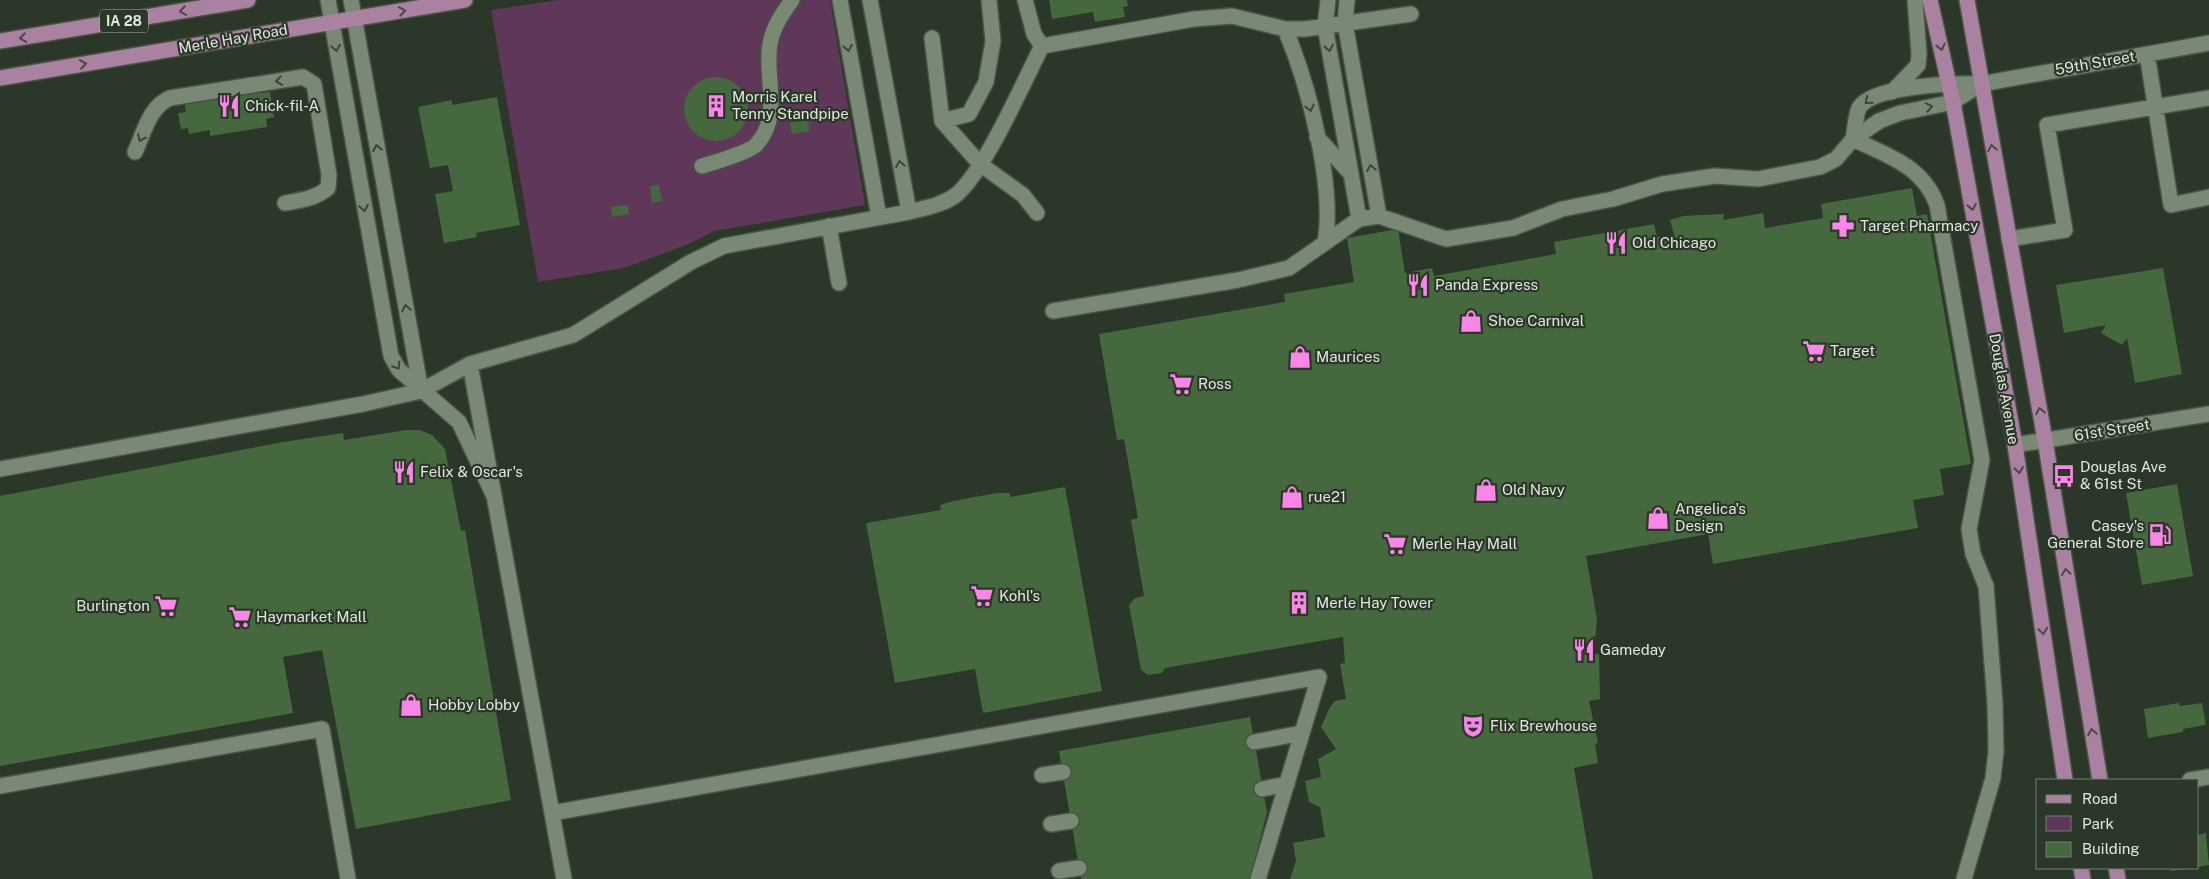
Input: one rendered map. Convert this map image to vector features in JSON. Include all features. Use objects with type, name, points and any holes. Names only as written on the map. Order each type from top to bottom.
[{"type":"main road","name":"IA 28","points":[[0,41],[248,0]]},
{"type":"main road","name":"Merle Hay Road","points":[[0,78],[465,0]]},
{"type":"main road","name":"Douglas Avenue","points":[[1930,0],[1953,102],[2015,445],[2065,779]]},
{"type":"main road","name":"Douglas Avenue","points":[[1967,0],[2046,440],[2100,779]]},
{"type":"street","points":[[328,0],[391,356],[399,370],[420,391],[460,422],[494,496]]},
{"type":"street","points":[[351,0],[420,391]]},
{"type":"street","points":[[702,166],[754,146],[763,134],[769,118],[772,100],[769,45],[779,16],[792,0]]},
{"type":"street","points":[[840,0],[879,217]]},
{"type":"street","points":[[870,0],[909,212]]},
{"type":"street","points":[[942,121],[970,114],[986,82],[993,42],[989,0]]},
{"type":"street","points":[[1025,0],[1034,34],[1042,46]]},
{"type":"street","points":[[1328,0],[1325,26],[1359,219]]},
{"type":"street","points":[[1347,0],[1346,23],[1379,216]]},
{"type":"street","points":[[1892,92],[1918,66],[1919,54],[1915,0]]},
{"type":"street","points":[[1042,46],[1194,19],[1232,16],[1285,29],[1305,29],[1411,14]]},
{"type":"street","points":[[1285,29],[1300,66],[1317,138],[1329,211],[1325,243]]},
{"type":"street","points":[[932,38],[942,121],[980,164],[1023,195],[1037,212]]},
{"type":"street","name":"59th Street","points":[[1853,139],[1859,108],[1875,95],[1949,83],[1981,84],[2209,43]]},
{"type":"street","points":[[0,469],[363,404],[420,391],[470,364],[573,335],[691,262],[724,246],[909,212],[937,204],[954,196],[967,184],[980,164],[1042,46]]},
{"type":"street","points":[[2146,54],[2171,205],[2209,197]]},
{"type":"street","points":[[135,152],[155,107],[162,101],[170,98],[303,77],[314,84],[329,175],[328,188],[314,197],[285,203]]},
{"type":"street","name":"59th Street","points":[[1953,102],[1981,84]]},
{"type":"street","points":[[2009,239],[2065,230],[2047,125],[2209,98]]},
{"type":"street","points":[[1053,311],[1187,289],[1289,268],[1359,219],[1379,216],[1446,239],[1513,228],[1562,209],[1613,199],[1662,184],[1715,176],[1758,179],[1820,167],[1836,159],[1853,139],[1888,116],[1953,102]]},
{"type":"street","points":[[1317,138],[1352,174]]},
{"type":"street","points":[[1853,139],[1911,169],[1928,184],[1933,194],[1937,205],[1982,460],[1969,529],[1973,554],[1986,586],[1995,704],[1996,751],[1993,778],[1964,879]]},
{"type":"street","points":[[829,226],[838,283]]},
{"type":"street","points":[[470,364],[564,879]]},
{"type":"street","name":"61st Street","points":[[2015,445],[2209,414]]},
{"type":"street","points":[[552,813],[1319,677],[1287,784],[1265,838],[1258,879]]},
{"type":"street","points":[[0,786],[322,729],[348,879]]},
{"type":"street","points":[[1254,742],[1302,733]]},
{"type":"street","points":[[1042,775],[1062,772]]},
{"type":"street","points":[[2196,779],[2209,777]]},
{"type":"street","points":[[1262,789],[1287,784]]},
{"type":"street","points":[[1051,824],[1071,821]]},
{"type":"street","points":[[1059,871],[1080,868]]},
{"type":"green space","points":[[558,0],[830,0],[865,205],[714,231],[689,244],[624,268],[538,282],[491,10]]},
{"type":"building","points":[[1049,0],[1127,0],[1128,6],[1123,7],[1125,17],[1095,22],[1093,12],[1052,19]]},
{"type":"building","name":"Morris Karel Tenny Standpipe","points":[[710,77],[722,77],[739,86],[746,97],[748,109],[746,121],[739,132],[722,141],[710,141],[698,136],[689,127],[684,115],[684,103],[689,91],[698,82]]},
{"type":"building","name":"Chick-fil-A","points":[[260,87],[261,93],[270,92],[274,117],[266,119],[267,127],[210,136],[210,130],[189,134],[188,128],[181,129],[178,113],[186,112],[184,100]]},
{"type":"building","points":[[497,97],[520,225],[476,233],[477,237],[444,243],[435,194],[453,191],[448,165],[430,168],[418,107],[452,100],[452,105]]},
{"type":"building","points":[[808,120],[810,131],[792,134],[790,123]]},
{"type":"building","points":[[659,185],[662,201],[652,203],[650,186]]},
{"type":"building","name":"Merle Hay Mall","points":[[1912,188],[1917,216],[1927,214],[1971,464],[1940,469],[1944,495],[1913,500],[1918,528],[1713,564],[1708,534],[1586,556],[1597,619],[1594,654],[1599,654],[1600,699],[1589,701],[1598,743],[1595,744],[1598,763],[1574,768],[1593,879],[1290,879],[1296,861],[1293,843],[1325,837],[1320,807],[1309,802],[1305,781],[1321,777],[1318,759],[1336,749],[1321,727],[1330,707],[1335,701],[1346,699],[1340,664],[1345,663],[1343,637],[1165,668],[1162,673],[1148,675],[1141,670],[1129,605],[1135,598],[1144,596],[1131,520],[1138,518],[1124,439],[1117,440],[1099,334],[1285,302],[1284,294],[1354,282],[1347,238],[1398,229],[1405,273],[1432,268],[1434,276],[1556,254],[1554,242],[1654,224],[1657,237],[1674,235],[1670,220],[1683,216],[1724,214],[1723,220],[1763,213],[1765,228],[1823,218],[1821,204]]},
{"type":"building","points":[[628,205],[629,214],[612,217],[611,207]]},
{"type":"building","points":[[2163,268],[2182,374],[2135,383],[2127,338],[2122,345],[2101,333],[2106,325],[2064,333],[2056,285]]},
{"type":"building","name":"Haymarket Mall","points":[[406,430],[420,430],[432,435],[445,449],[461,531],[465,530],[511,800],[356,829],[322,650],[283,657],[293,713],[0,766],[0,496],[283,442],[343,433],[344,440]]},
{"type":"building","name":"Casey's General Store","points":[[2177,484],[2193,576],[2142,585],[2126,493]]},
{"type":"building","name":"Kohl's","points":[[1065,487],[1102,691],[983,713],[975,669],[895,683],[866,523],[941,510],[940,505],[953,501],[997,493],[1010,493],[1010,497]]},
{"type":"building","points":[[2179,703],[2180,706],[2202,703],[2206,725],[2183,729],[2183,732],[2148,738],[2144,709]]},
{"type":"building","points":[[1250,717],[1267,812],[1250,879],[1081,879],[1059,751]]},
{"type":"building","points":[[2206,833],[2209,865],[2199,867],[2199,835]]},
{"type":"place","name":"Chick-fil-A","points":[[229,106]]},
{"type":"place","name":"Morris Karel Tenny Standpipe","points":[[716,106]]},
{"type":"place","name":"Target Pharmacy","points":[[1843,226]]},
{"type":"place","name":"Old Chicago","points":[[1616,243]]},
{"type":"place","name":"Panda Express","points":[[1418,285]]},
{"type":"place","name":"Shoe Carnival","points":[[1471,321]]},
{"type":"place","name":"Target","points":[[1814,351]]},
{"type":"place","name":"Maurices","points":[[1300,357]]},
{"type":"place","name":"Ross","points":[[1181,384]]},
{"type":"place","name":"Felix & Oscar's","points":[[404,472]]},
{"type":"place","name":"Douglas Ave & 61st St","points":[[2064,476]]},
{"type":"place","name":"Old Navy","points":[[1486,490]]},
{"type":"place","name":"rue21","points":[[1292,497]]},
{"type":"place","name":"Angelica's Design","points":[[1658,518]]},
{"type":"place","name":"Casey's General Store","points":[[2160,535]]},
{"type":"place","name":"Merle Hay Mall","points":[[1395,544]]},
{"type":"place","name":"Kohl's","points":[[982,596]]},
{"type":"place","name":"Merle Hay Tower","points":[[1299,603]]},
{"type":"place","name":"Burlington","points":[[166,606]]},
{"type":"place","name":"Haymarket Mall","points":[[240,617]]},
{"type":"place","name":"Gameday","points":[[1584,650]]},
{"type":"place","name":"Hobby Lobby","points":[[411,705]]},
{"type":"place","name":"Flix Brewhouse","points":[[1473,726]]}]
